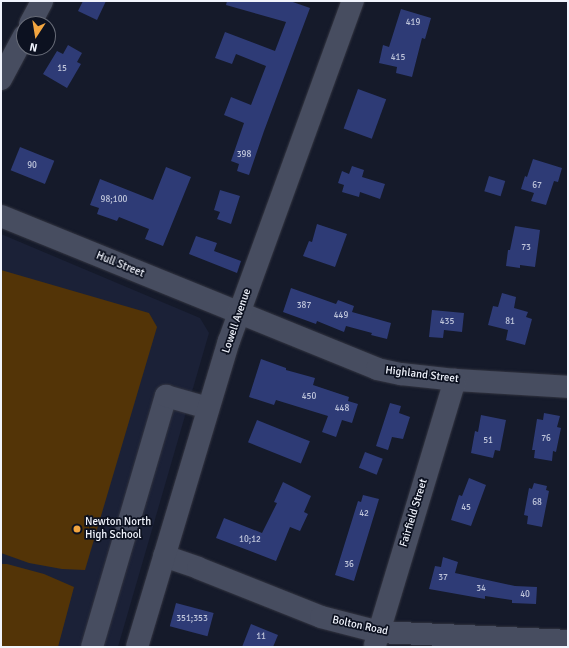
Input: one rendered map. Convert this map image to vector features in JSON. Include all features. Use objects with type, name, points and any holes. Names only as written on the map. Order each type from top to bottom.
[{"type":"street","points":[[34,16],[42,1]]},
{"type":"street","name":"Lowell Avenue","points":[[137,647],[208,408],[239,314],[353,1]]},
{"type":"street","points":[[1,79],[16,51]]},
{"type":"street","name":"Hull Street","points":[[1,216],[239,314]]},
{"type":"street","name":"Highland Street","points":[[239,314],[377,369],[401,374],[455,380],[568,387]]},
{"type":"street","name":"Fairfield Street","points":[[377,640],[455,380]]},
{"type":"street","points":[[92,647],[166,396],[208,408]]},
{"type":"street","name":"Bolton Road","points":[[164,556],[198,568],[377,640],[568,641]]},
{"type":"shaded area","name":"Newton North High School","points":[[1,234],[200,318],[209,333],[118,647],[1,647]]},
{"type":"shaded area","points":[[1,270],[149,313],[157,327],[85,570],[62,569],[29,563],[1,553]]},
{"type":"shaded area","points":[[1,564],[7,564],[44,574],[74,587],[58,647],[1,647]]},
{"type":"building","points":[[83,1],[106,1],[97,20],[78,11]]},
{"type":"building","points":[[227,1],[290,1],[310,8],[249,175],[237,171],[239,164],[231,161],[244,123],[224,115],[231,97],[251,105],[266,66],[236,54],[232,64],[215,58],[225,32],[275,51],[286,22],[226,5]]},
{"type":"building","points":[[401,9],[431,18],[425,39],[422,38],[412,77],[396,73],[397,67],[379,63],[383,45],[389,47]]},
{"type":"building","points":[[68,45],[82,53],[77,62],[81,64],[67,88],[43,74],[54,56],[56,56],[57,51],[63,54]]},
{"type":"building","points":[[358,89],[386,99],[372,139],[344,128]]},
{"type":"building","points":[[20,147],[54,161],[45,184],[11,170]]},
{"type":"building","points":[[533,159],[562,168],[558,182],[554,181],[546,205],[531,201],[534,193],[521,189]]},
{"type":"building","points":[[352,166],[364,170],[362,177],[385,184],[380,199],[360,192],[359,197],[342,192],[344,185],[338,183],[342,171],[349,174]]},
{"type":"building","points":[[166,167],[191,177],[163,246],[145,239],[149,229],[119,217],[117,221],[97,214],[99,208],[90,205],[100,179],[153,200]]},
{"type":"building","points":[[489,176],[505,181],[501,196],[484,191]]},
{"type":"building","points":[[220,190],[240,196],[231,224],[217,219],[220,212],[214,210]]},
{"type":"building","points":[[317,224],[347,234],[335,267],[303,256],[309,241],[312,242]]},
{"type":"building","points":[[515,226],[540,230],[535,267],[520,265],[520,268],[506,266],[508,250],[510,250]]},
{"type":"building","points":[[196,236],[217,243],[214,251],[241,261],[237,273],[189,254]]},
{"type":"building","points":[[291,288],[336,304],[338,300],[354,306],[352,312],[391,323],[387,339],[346,326],[344,332],[317,321],[316,324],[283,312]]},
{"type":"building","points":[[502,293],[516,297],[514,308],[528,312],[526,317],[532,319],[525,345],[506,340],[508,330],[488,325],[493,306],[498,307]]},
{"type":"building","points":[[432,310],[464,313],[462,332],[444,330],[443,338],[429,337]]},
{"type":"building","points":[[261,359],[286,368],[286,370],[315,378],[313,385],[349,397],[348,401],[358,404],[352,423],[342,420],[336,437],[322,432],[328,416],[276,400],[274,405],[249,397]]},
{"type":"building","points":[[390,403],[401,406],[399,413],[410,417],[403,439],[392,437],[388,450],[376,446]]},
{"type":"building","points":[[544,413],[560,416],[557,427],[561,428],[556,452],[553,451],[552,461],[534,458],[535,450],[532,450],[537,419],[543,420]]},
{"type":"building","points":[[481,415],[506,420],[500,451],[495,450],[493,458],[471,453],[475,431],[478,432]]},
{"type":"building","points":[[257,420],[310,441],[301,464],[248,442]]},
{"type":"building","points":[[365,452],[383,459],[377,475],[359,468]]},
{"type":"building","points":[[469,478],[486,485],[471,526],[451,520],[459,495],[462,496]]},
{"type":"building","points":[[283,482],[311,496],[304,512],[308,514],[300,531],[290,527],[276,561],[216,538],[224,518],[262,533],[277,503],[274,502]]},
{"type":"building","points":[[534,483],[547,486],[546,490],[549,491],[542,527],[527,524],[528,516],[524,515],[529,488],[532,489]]},
{"type":"building","points":[[363,495],[379,499],[354,581],[335,575],[358,501],[361,502]]},
{"type":"building","points":[[443,557],[458,562],[455,573],[515,586],[537,587],[536,604],[512,603],[512,600],[485,596],[485,599],[429,589],[435,566],[441,567]]},
{"type":"building","points":[[176,603],[214,613],[207,636],[170,626]]},
{"type":"building","points":[[251,624],[278,635],[273,647],[242,647]]},
{"type":"place","name":"Newton North High School","points":[[77,529]]}]
